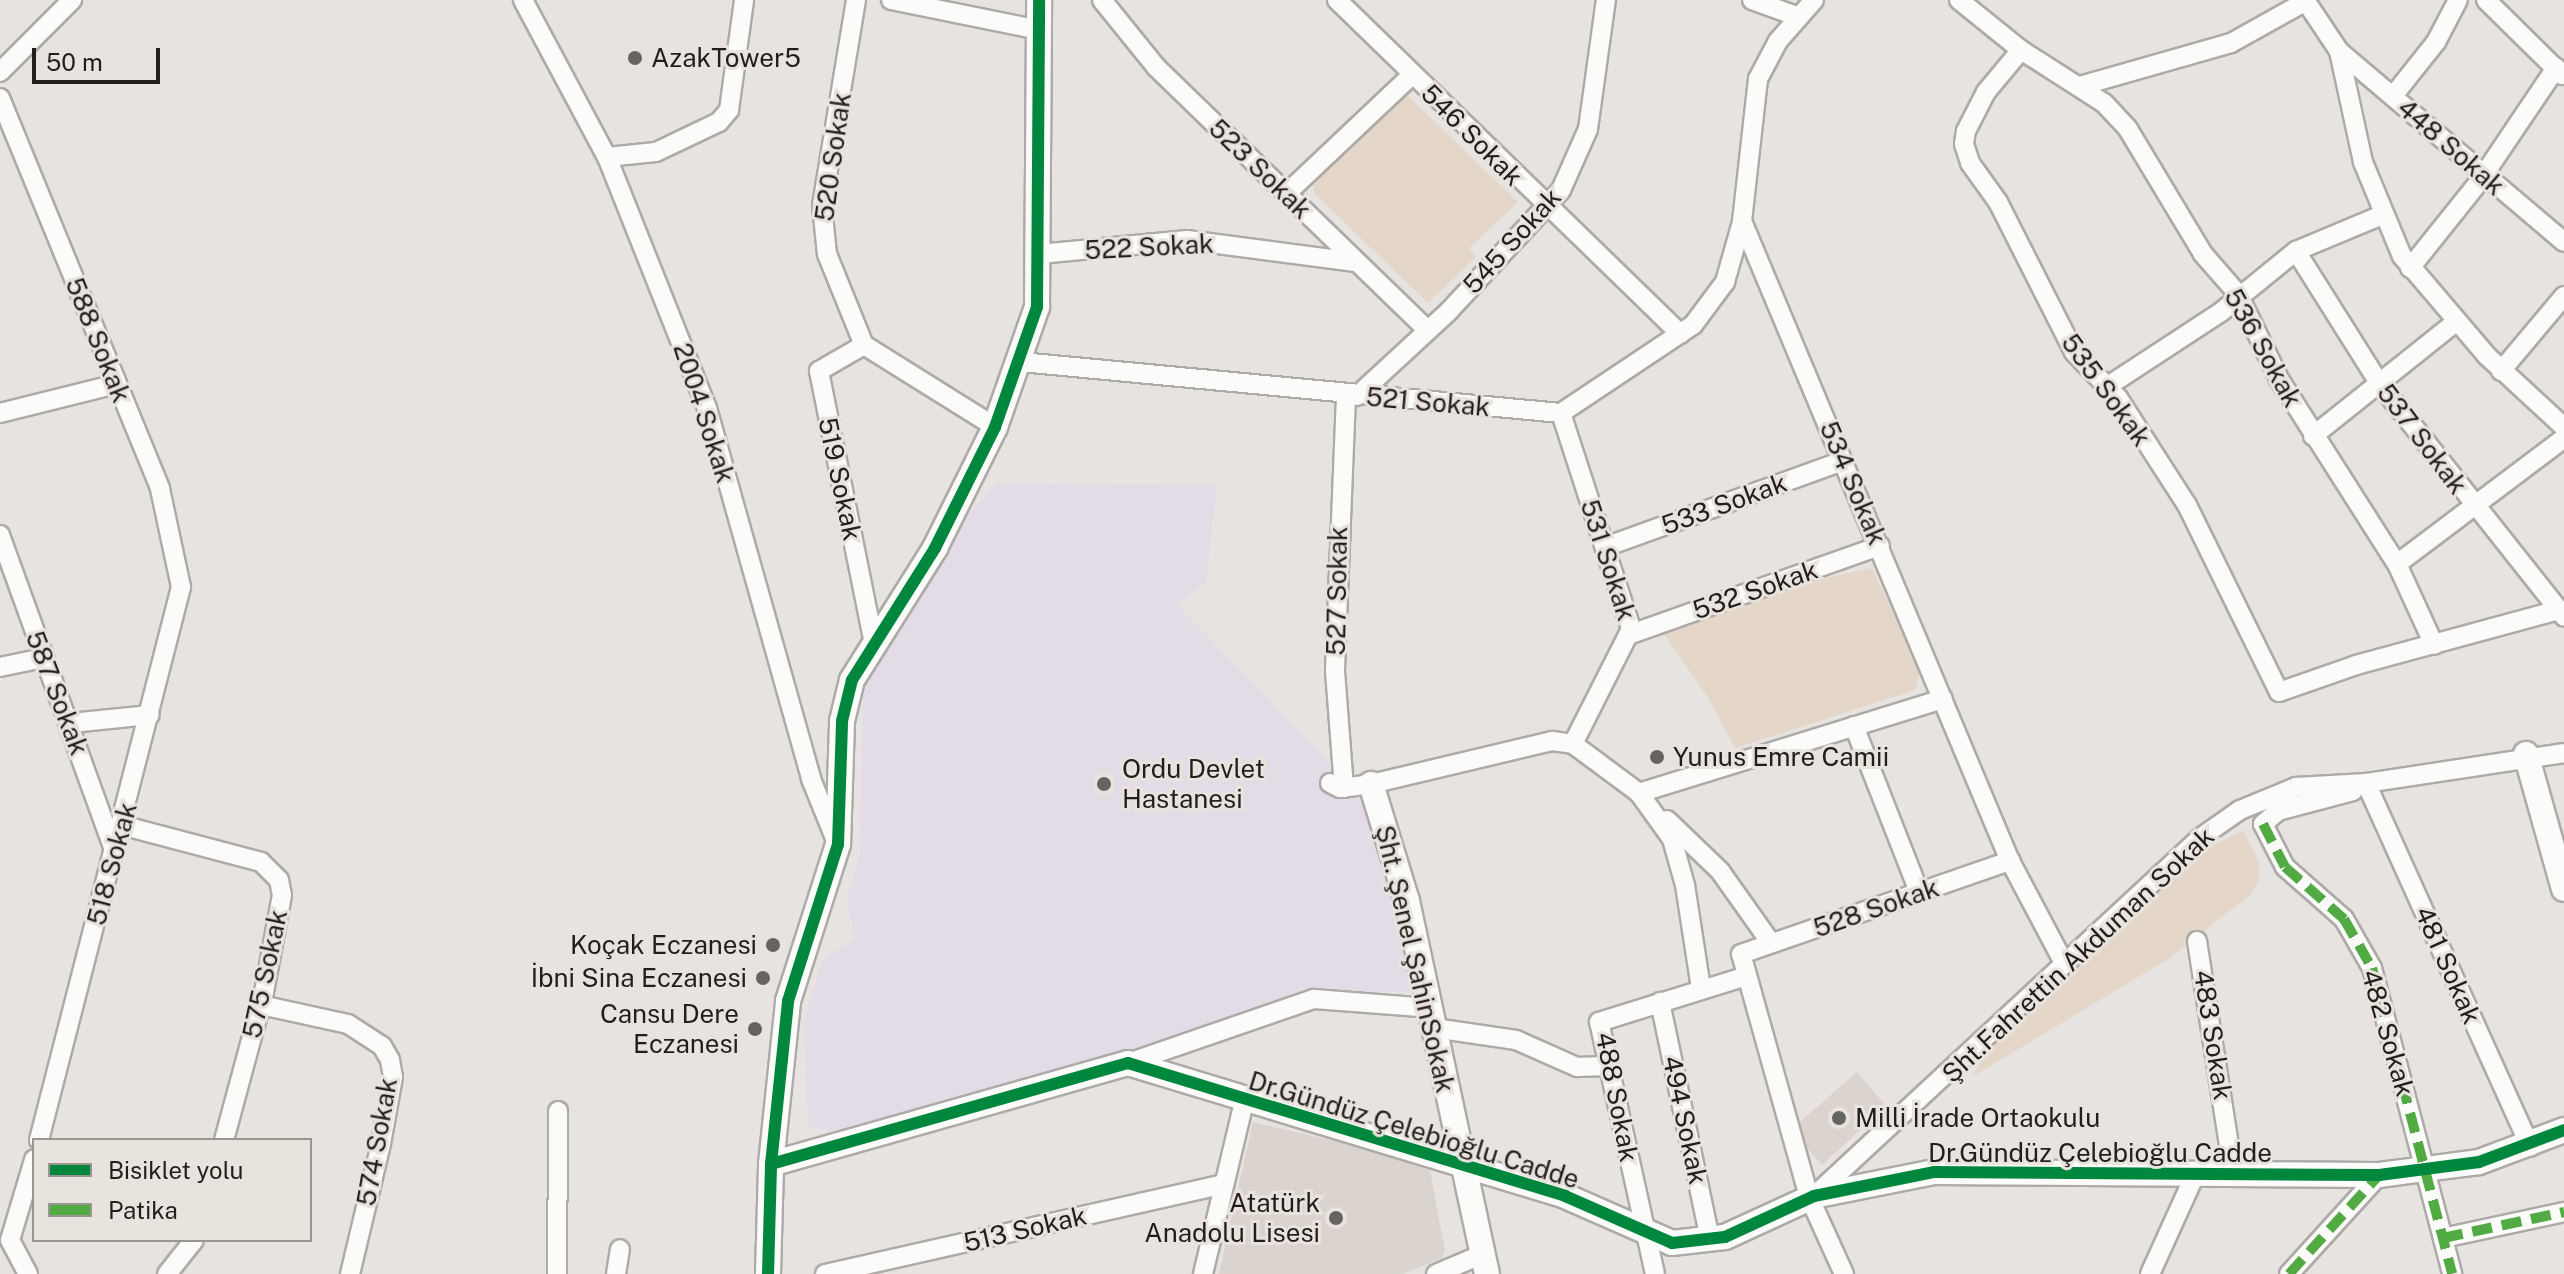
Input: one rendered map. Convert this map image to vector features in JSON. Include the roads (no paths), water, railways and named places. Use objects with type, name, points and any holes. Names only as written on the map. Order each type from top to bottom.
[{"type":"street","points":[[0,72],[72,0]]},
{"type":"street","name":"2004 Sokak","points":[[523,0],[607,157],[707,408],[811,779],[838,844]]},
{"type":"street","points":[[607,157],[656,152],[719,122],[729,110],[744,0]]},
{"type":"street","name":"520 Sokak","points":[[856,0],[822,229],[843,301],[864,345]]},
{"type":"street","points":[[891,0],[1035,29]]},
{"type":"street","points":[[768,1274],[771,1164],[788,1001],[802,945],[838,844],[842,721],[856,671],[873,639],[935,548],[995,427],[1021,362],[1037,307],[1035,29],[1039,0]]},
{"type":"street","name":"523 Sokak","points":[[1102,0],[1156,67],[1427,330]]},
{"type":"street","name":"546 Sokak","points":[[1337,0],[1545,208],[1680,334]]},
{"type":"street","name":"545 Sokak","points":[[1352,395],[1427,330],[1561,190],[1588,129],[1606,0]]},
{"type":"street","points":[[1752,0],[1799,17]]},
{"type":"street","name":"534 Sokak","points":[[1814,0],[1778,41],[1758,79],[1742,221],[2010,861],[2064,963]]},
{"type":"street","name":"536 Sokak","points":[[1959,0],[2021,50],[2080,86],[2128,129],[2203,254],[2238,294],[2313,436],[2397,564],[2434,645]]},
{"type":"street","points":[[2393,96],[2436,42],[2458,0]]},
{"type":"street","points":[[2410,268],[2560,73],[2486,0]]},
{"type":"street","points":[[2080,86],[2231,43],[2306,1],[2339,51],[2363,162],[2382,215],[2410,268],[2501,371],[2564,427]]},
{"type":"street","name":"535 Sokak","points":[[2021,50],[1986,92],[1963,139],[1965,150],[1998,202],[2074,352],[2108,386],[2187,505],[2279,692],[2434,645]]},
{"type":"street","name":"448 Sokak","points":[[2339,51],[2564,242]]},
{"type":"street","points":[[1286,194],[1412,75]]},
{"type":"street","name":"588 Sokak","points":[[0,98],[160,489],[181,587]]},
{"type":"street","points":[[2108,386],[2221,312],[2238,294],[2296,251],[2382,215]]},
{"type":"street","points":[[1561,413],[1680,334],[1713,302],[1725,282],[1742,221]]},
{"type":"street","name":"522 Sokak","points":[[1039,254],[1187,240],[1354,262]]},
{"type":"street","name":"537 Sokak","points":[[2296,251],[2379,383],[2474,508],[2557,608]]},
{"type":"street","points":[[2501,371],[2564,296]]},
{"type":"street","points":[[2313,436],[2456,322]]},
{"type":"street","points":[[864,345],[995,427]]},
{"type":"street","name":"519 Sokak","points":[[864,345],[819,371],[873,639]]},
{"type":"street","name":"521 Sokak","points":[[1021,362],[1561,413]]},
{"type":"street","points":[[0,413],[116,384]]},
{"type":"street","name":"527 Sokak","points":[[1352,395],[1335,670],[1336,788],[1371,784]]},
{"type":"street","name":"531 Sokak","points":[[1561,413],[1631,634],[1573,744]]},
{"type":"street","points":[[2397,564],[2564,438]]},
{"type":"street","name":"533 Sokak","points":[[1605,547],[1842,461]]},
{"type":"street","name":"587 Sokak","points":[[0,535],[43,658],[71,723],[114,850]]},
{"type":"street","name":"532 Sokak","points":[[1631,634],[1880,546]]},
{"type":"street","points":[[2434,645],[2557,608],[2564,584]]},
{"type":"street","name":"518 Sokak","points":[[40,1138],[181,587]]},
{"type":"street","points":[[0,667],[43,658]]},
{"type":"street","points":[[1639,793],[1943,699]]},
{"type":"street","points":[[71,723],[150,715]]},
{"type":"street","points":[[1854,726],[1920,894]]},
{"type":"street","points":[[1371,784],[1552,741],[1573,744],[1639,793],[1720,871],[1771,943]]},
{"type":"street","name":"Şht.Fahrettin Akduman Sokak","points":[[1812,1196],[2200,838],[2240,810],[2296,787],[2366,783],[2526,754],[2564,753]]},
{"type":"street","points":[[2526,754],[2564,889]]},
{"type":"street","name":"482 Sokak","points":[[2366,783],[2349,793],[2278,811],[2263,824],[2285,867],[2344,919],[2372,968],[2428,1171],[2452,1274]]},
{"type":"street","name":"481 Sokak","points":[[2366,783],[2530,1147]]},
{"type":"street","name":"Şht. Şenel ŞahinSokak","points":[[1371,784],[1407,901],[1462,1169],[1485,1264]]},
{"type":"street","points":[[1639,793],[1672,839],[1685,885],[1701,988]]},
{"type":"street","name":"575 Sokak","points":[[121,825],[272,869],[282,895],[261,1005],[225,1138]]},
{"type":"street","name":"528 Sokak","points":[[1747,976],[1741,954],[2010,861]]},
{"type":"street","name":"483 Sokak","points":[[2197,941],[2234,1177]]},
{"type":"street","points":[[1747,976],[1812,1196],[1844,1274]]},
{"type":"street","name":"488 Sokak","points":[[1655,1274],[1599,1022],[1747,976]]},
{"type":"street","points":[[771,1164],[1128,1063],[1314,999],[1432,1018],[1516,1040],[1577,1067],[1608,1066]]},
{"type":"street","name":"494 Sokak","points":[[1660,1002],[1710,1239]]},
{"type":"street","name":"574 Sokak","points":[[261,1005],[348,1024],[382,1046],[390,1060],[393,1077],[381,1144],[350,1274]]},
{"type":"street","name":"Dr.Gündüz Çelebioğlu Cadde","points":[[1128,1063],[1462,1169],[1565,1196],[1672,1243],[1710,1239],[1812,1196],[1934,1172],[2194,1177],[2379,1175],[2428,1171],[2530,1147],[2564,1130]]},
{"type":"street","points":[[1203,1274],[1244,1102]]},
{"type":"street","points":[[557,1274],[558,1111]]},
{"type":"street","points":[[28,1274],[5,1241],[32,1166]]},
{"type":"street","points":[[2289,1274],[2379,1175]]},
{"type":"street","points":[[2150,1274],[2194,1177]]},
{"type":"street","name":"513 Sokak","points":[[825,1274],[1224,1184]]},
{"type":"street","points":[[2443,1238],[2564,1212]]},
{"type":"street","points":[[167,1274],[192,1242]]},
{"type":"street","points":[[616,1274],[620,1249]]},
{"type":"street","points":[[1436,1274],[1485,1264]]},
{"type":"place","name":"AzakTower5","points":[[635,58]]},
{"type":"place","name":"Yunus Emre Camii","points":[[1657,757]]},
{"type":"place","name":"Ordu Devlet Hastanesi","points":[[1104,784]]},
{"type":"place","name":"Koçak Eczanesi","points":[[773,945]]},
{"type":"place","name":"İbni Sina Eczanesi","points":[[763,978]]},
{"type":"place","name":"Cansu Dere Eczanesi","points":[[755,1029]]},
{"type":"place","name":"Milli İrade Ortaokulu","points":[[1839,1118]]},
{"type":"place","name":"Atatürk Anadolu Lisesi","points":[[1336,1218]]}]
